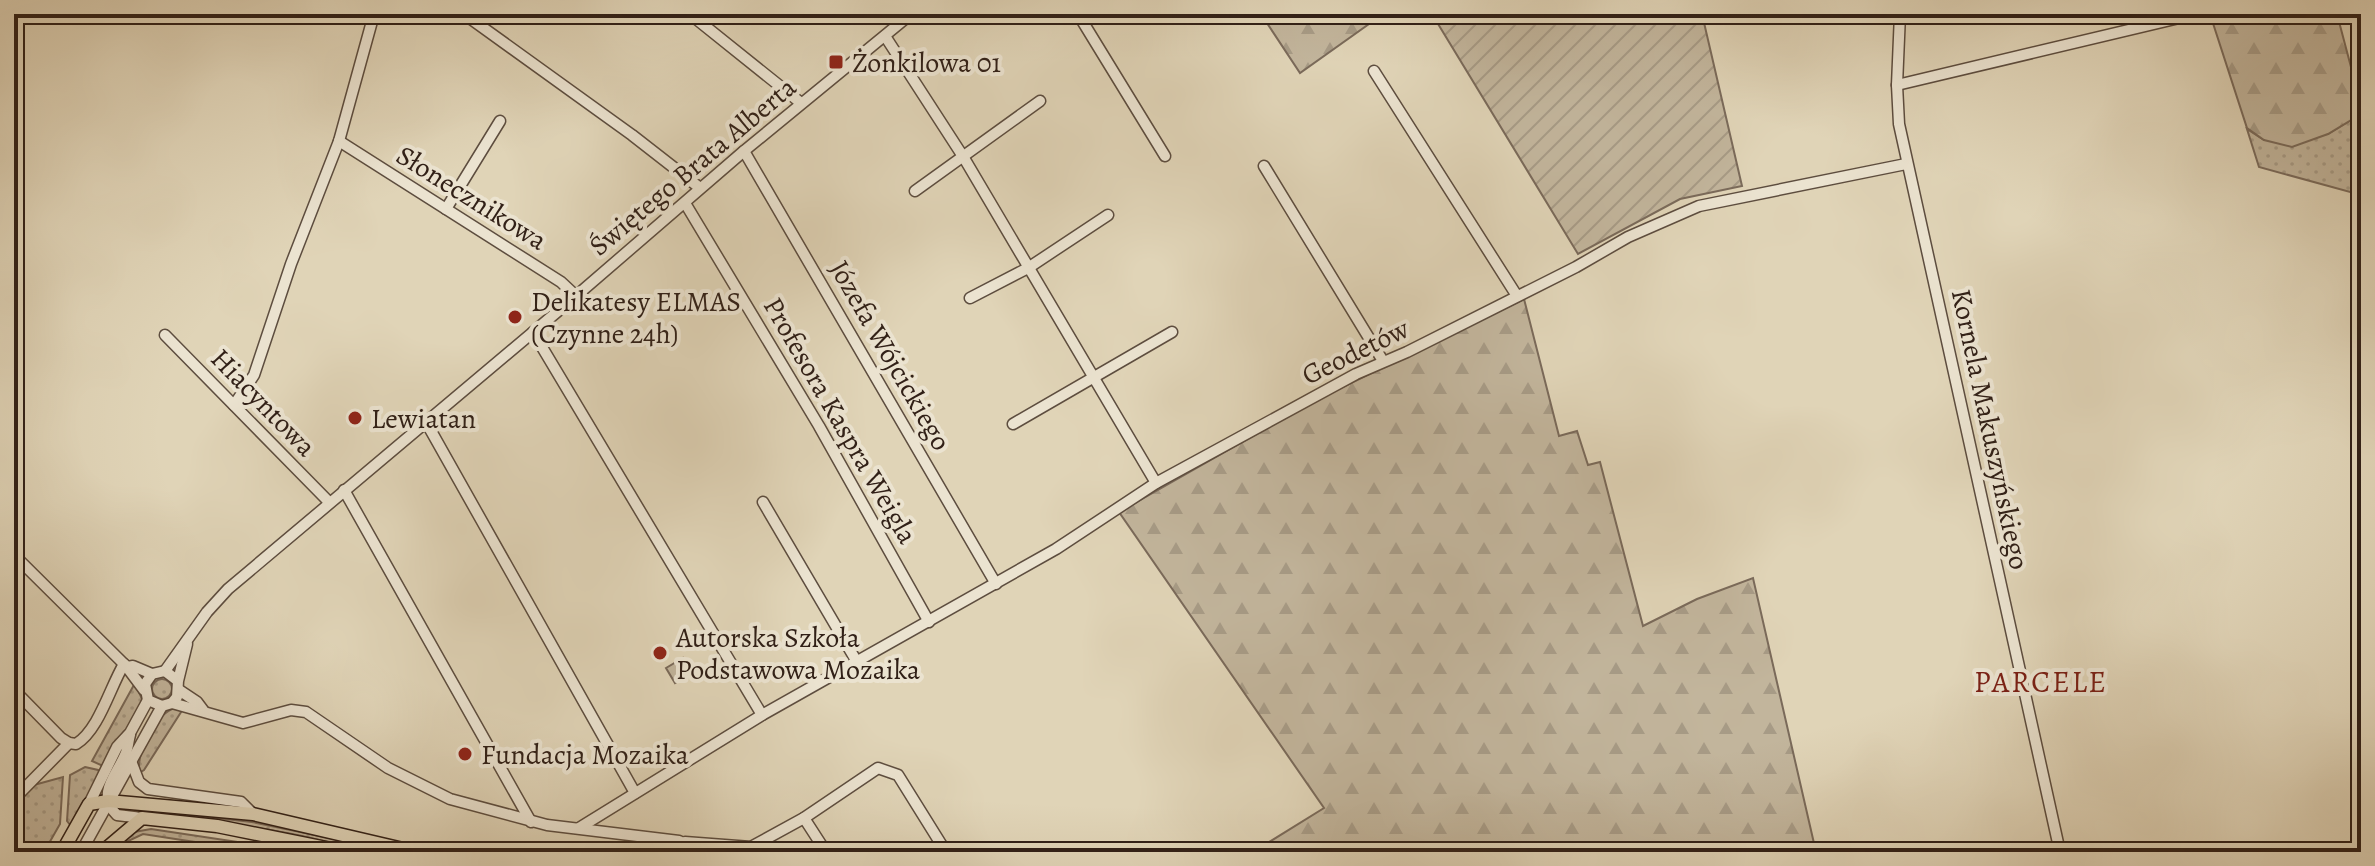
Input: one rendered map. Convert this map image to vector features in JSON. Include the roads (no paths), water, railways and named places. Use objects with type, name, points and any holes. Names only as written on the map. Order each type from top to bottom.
[{"type":"main road","points":[[62,852],[89,804],[108,801],[253,814],[416,852]]},
{"type":"main road","points":[[102,852],[142,818],[217,826],[346,852]]},
{"type":"street","points":[[234,405],[254,375],[291,264],[339,141],[374,14]]},
{"type":"street","points":[[464,14],[700,188]]},
{"type":"street","points":[[690,14],[801,103]]},
{"type":"street","name":"Świętego Brata Alberta","points":[[165,671],[207,612],[228,589],[700,188],[911,14]]},
{"type":"street","points":[[1078,14],[1165,156]]},
{"type":"street","name":"Kornela Makuszyńskiego","points":[[1900,14],[1897,85],[1899,124],[1906,164],[2060,852]]},
{"type":"street","points":[[1897,85],[2196,14]]},
{"type":"street","points":[[885,36],[964,158],[1156,483]]},
{"type":"street","points":[[1374,71],[1517,296]]},
{"type":"street","points":[[915,191],[1040,101]]},
{"type":"street","points":[[446,209],[500,121]]},
{"type":"street","name":"Słonecznikowa","points":[[339,141],[561,282],[576,296]]},
{"type":"street","name":"Józefa Wójcickiego","points":[[744,151],[996,584]]},
{"type":"street","name":"Geodetów","points":[[579,828],[762,715],[1056,549],[1156,483],[1320,393],[1576,267],[1628,237],[1699,206],[1906,164]]},
{"type":"street","points":[[1264,166],[1383,361]]},
{"type":"street","name":"Profesora Kaspra Weigla","points":[[685,203],[819,426],[929,622]]},
{"type":"street","points":[[970,298],[1028,268],[1108,215]]},
{"type":"street","points":[[533,332],[762,715]]},
{"type":"street","points":[[1013,424],[1172,332]]},
{"type":"street","name":"Hiacyntowa","points":[[165,335],[329,502]]},
{"type":"street","points":[[426,422],[635,793]]},
{"type":"street","points":[[344,490],[531,822]]},
{"type":"street","points":[[763,502],[857,662]]},
{"type":"street","points":[[14,555],[125,666],[146,695],[167,704],[203,710],[243,723],[291,710],[306,712],[388,768],[430,790],[473,806],[531,822],[750,849],[804,818],[878,768],[898,775],[946,852]]},
{"type":"street","name":"Świętego Brata Alberta","points":[[179,686],[187,644]]},
{"type":"street","points":[[125,666],[152,674]]},
{"type":"street","points":[[14,690],[69,743],[76,744],[85,738],[125,666]]},
{"type":"street","points":[[142,818],[117,815],[108,801],[108,786],[126,752],[130,733],[146,695],[147,678],[165,671],[203,710]]},
{"type":"street","points":[[81,852],[131,761],[179,686]]},
{"type":"street","points":[[89,804],[117,747],[130,733]]},
{"type":"street","points":[[14,799],[69,743]]},
{"type":"street","points":[[131,761],[139,782],[148,789],[241,802],[253,814]]},
{"type":"street","points":[[804,818],[826,852]]},
{"type":"street","points":[[679,841],[701,852]]},
{"type":"place","name":"Żonkilowa 01","points":[[836,62]]},
{"type":"place","name":"Delikatesy ELMAS (Czynne 24h)","points":[[515,317]]},
{"type":"place","name":"Lewiatan","points":[[355,418]]},
{"type":"place","name":"Autorska Szkoła Podstawowa Mozaika","points":[[660,653]]},
{"type":"place","name":"Fundacja Mozaika","points":[[465,754]]},
{"type":"district","name":"PARCELE","points":[[2041,682]]}]
